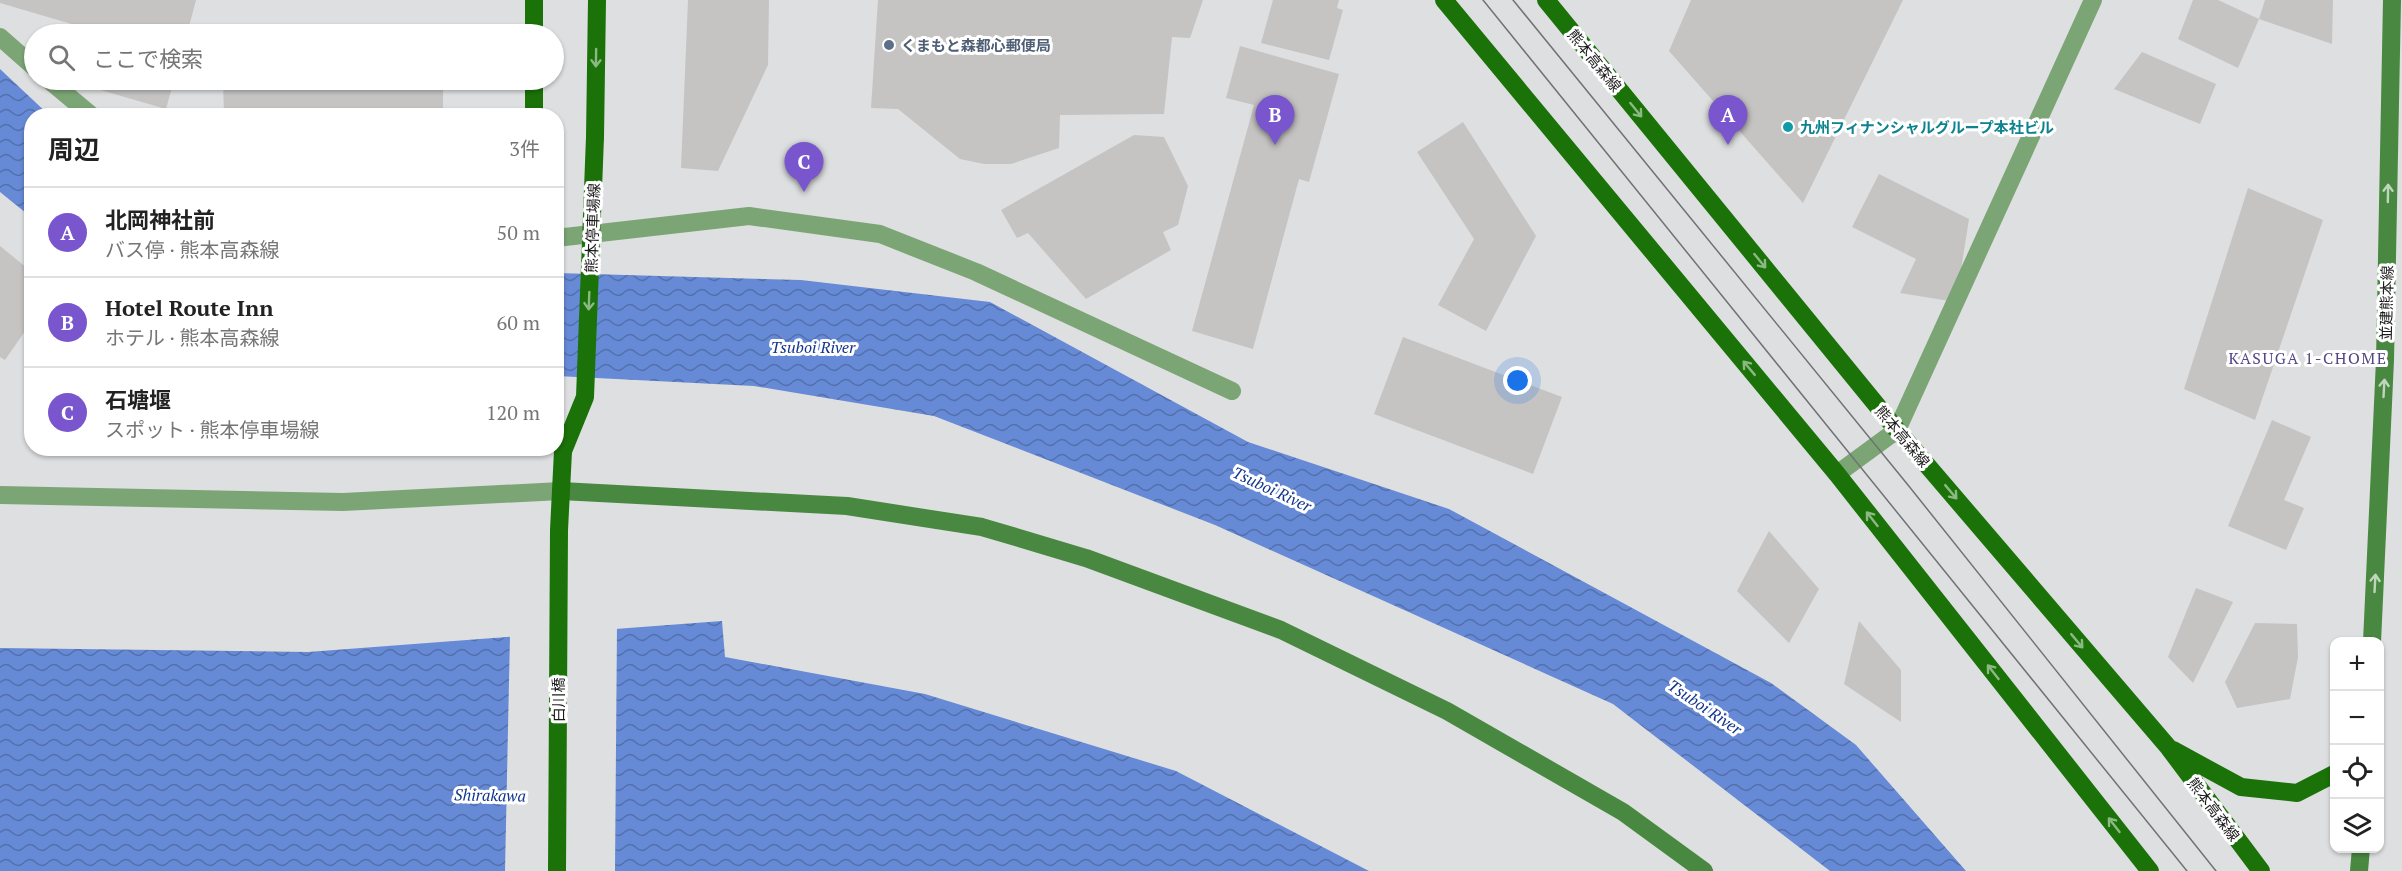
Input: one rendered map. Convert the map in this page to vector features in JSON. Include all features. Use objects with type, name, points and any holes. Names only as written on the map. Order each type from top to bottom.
[{"type":"main road","points":[[534,0],[534,24]]},
{"type":"main road","name":"熊本停車場線","points":[[564,449],[585,397],[595,137],[597,0]]},
{"type":"main road","points":[[1444,0],[1837,474],[2150,871]]},
{"type":"main road","name":"熊本高森線","points":[[1546,0],[1897,430],[2169,748],[2261,871]]},
{"type":"main road","points":[[534,90],[534,108]]},
{"type":"main road","name":"熊本停車場線","points":[[559,530],[563,456]]},
{"type":"main road","name":"白川橋","points":[[557,871],[559,530]]},
{"type":"main road","points":[[2169,748],[2241,787],[2296,793],[2330,776]]},
{"type":"street","points":[[1837,474],[1897,430],[2093,0]]},
{"type":"street","name":"並建熊本線","points":[[2372,637],[2385,360],[2392,0]]},
{"type":"street","points":[[0,37],[24,59]]},
{"type":"street","points":[[61,90],[82,108]]},
{"type":"street","points":[[564,237],[748,216],[880,234],[976,272],[1232,392]]},
{"type":"street","points":[[0,495],[343,502],[561,491],[847,506],[982,527],[1086,558],[1281,630],[1447,711],[1623,812],[1704,871]]},
{"type":"street","points":[[2359,871],[2361,853]]},
{"type":"water","points":[[0,69],[42,108],[24,108],[24,211],[0,192]]},
{"type":"water","name":"Tsuboi River","points":[[564,273],[801,280],[990,302],[1248,442],[1449,509],[1771,683],[1856,745],[1966,871],[1830,871],[1613,704],[1215,525],[934,416],[754,386],[564,376]]},
{"type":"water","name":"Shirakawa","points":[[722,621],[725,657],[925,694],[1176,771],[1369,871],[0,871],[0,648],[308,652]]},
{"type":"pier","points":[[617,626],[615,871],[505,871],[510,634]]},
{"type":"building","points":[[0,0],[196,0],[190,24],[72,24],[0,3]]},
{"type":"building","points":[[688,0],[769,0],[768,65],[718,171],[681,168]]},
{"type":"building","points":[[878,0],[1203,0],[1190,38],[1172,37],[1164,114],[1060,115],[1059,148],[1011,164],[984,164],[960,159],[898,109],[871,108]]},
{"type":"building","points":[[1273,0],[1339,0],[1337,8],[1343,10],[1329,60],[1261,43]]},
{"type":"building","name":"九州フィナンシャルグループ本社ビル","points":[[1691,0],[1903,0],[1803,203],[1669,51]]},
{"type":"building","points":[[2193,0],[2218,0],[2259,19],[2238,68],[2178,39]]},
{"type":"building","points":[[2265,0],[2333,0],[2332,44],[2259,19]]},
{"type":"building","points":[[1240,46],[1339,74],[1309,182],[1299,179],[1253,349],[1192,331],[1254,105],[1226,98]]},
{"type":"building","points":[[2142,52],[2216,84],[2200,124],[2114,89]]},
{"type":"building","points":[[100,90],[171,90],[166,108]]},
{"type":"building","points":[[223,90],[443,90],[443,108],[224,108]]},
{"type":"building","points":[[1463,122],[1536,236],[1486,331],[1438,305],[1474,239],[1417,152]]},
{"type":"building","points":[[1134,135],[1164,137],[1188,186],[1178,225],[1163,232],[1171,250],[1086,299],[1028,233],[1017,238],[1001,210]]},
{"type":"building","points":[[1879,174],[1969,219],[1956,302],[1900,293],[1916,259],[1852,227]]},
{"type":"building","points":[[2248,188],[2323,220],[2255,420],[2184,389]]},
{"type":"building","points":[[0,246],[24,266],[24,333],[5,360],[0,357]]},
{"type":"building","points":[[1403,337],[1562,397],[1533,474],[1374,414]]},
{"type":"building","points":[[2272,420],[2311,437],[2284,500],[2304,508],[2286,550],[2228,526]]},
{"type":"building","points":[[1769,531],[1819,589],[1789,643],[1737,591]]},
{"type":"building","points":[[2196,588],[2233,602],[2193,683],[2168,657]]},
{"type":"building","points":[[1859,621],[1901,670],[1901,722],[1844,684]]},
{"type":"building","points":[[2255,623],[2297,624],[2298,657],[2290,699],[2237,708],[2225,682]]},
{"type":"tram line","points":[[1483,0],[2187,871]]},
{"type":"tram line","points":[[1513,0],[1908,485],[2216,871]]},
{"type":"place","name":"くまもと森都心郵便局","points":[[889,45]]},
{"type":"place","name":"九州フィナンシャルグループ本社ビル","points":[[1788,127]]},
{"type":"place","name":"Hotel Route Inn","points":[[1275,145]]},
{"type":"place","name":"北岡神社前","points":[[1728,145]]},
{"type":"place","name":"石塘堰","points":[[804,192]]},
{"type":"district","name":"KASUGA 1-CHOME","points":[[2308,358]]}]
